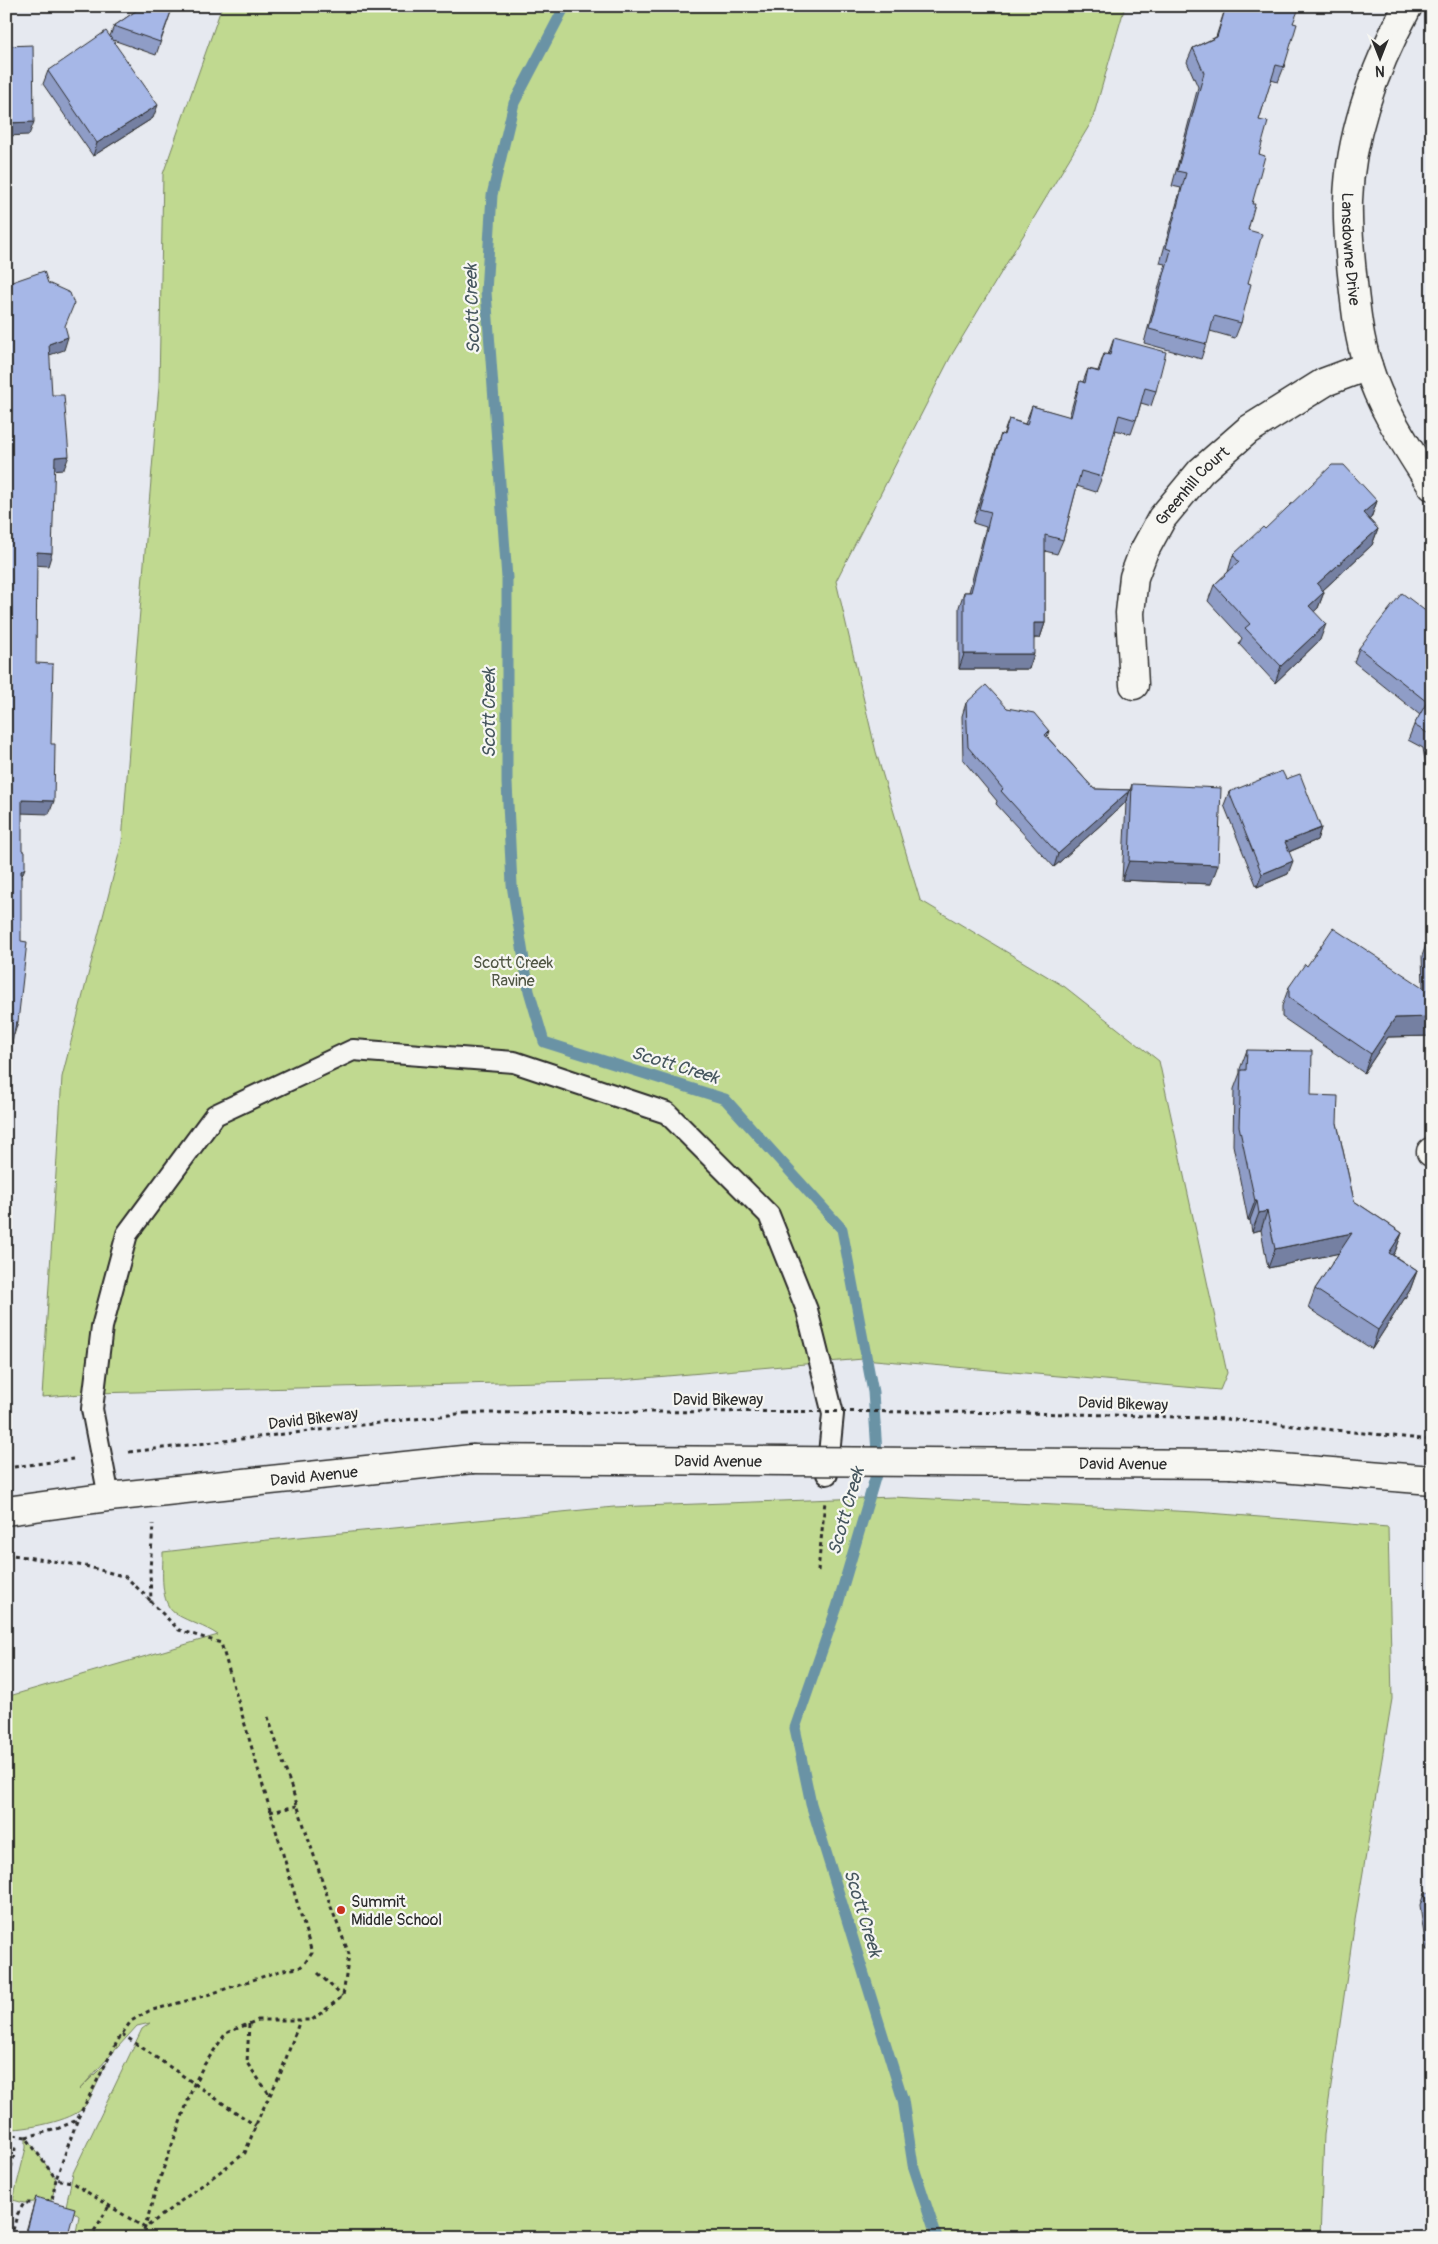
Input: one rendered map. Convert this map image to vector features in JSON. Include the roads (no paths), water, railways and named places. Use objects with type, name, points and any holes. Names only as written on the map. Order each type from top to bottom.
[{"type":"main road","name":"Lansdowne Drive","points":[[1408,6],[1393,34],[1368,92],[1353,151],[1348,199],[1350,252],[1357,316],[1368,366],[1394,426],[1432,486]]},
{"type":"main road","name":"Greenhill Court","points":[[1134,684],[1130,613],[1134,577],[1143,553],[1162,518],[1201,471],[1248,430],[1319,386],[1368,366]]},
{"type":"main road","name":"David Avenue","points":[[6,1511],[109,1497],[472,1459],[1231,1464],[1432,1480]]},
{"type":"lane","points":[[109,1497],[92,1409],[102,1327],[127,1234],[215,1115],[353,1050],[514,1062],[667,1113],[769,1215],[807,1310],[833,1414],[827,1475]]},
{"type":"waterway","name":"Scott Creek","points":[[565,6],[514,103],[492,195],[486,292],[507,578],[507,783],[512,885],[529,991],[544,1042],[725,1099],[842,1229],[873,1392],[878,1468],[837,1607],[795,1728],[811,1804],[903,2100],[913,2165],[937,2238]]},
{"type":"place","name":"Summit Middle School","points":[[341,1910]]},
{"type":"park label","name":"Scott Creek Ravine","points":[[513,971]]}]
